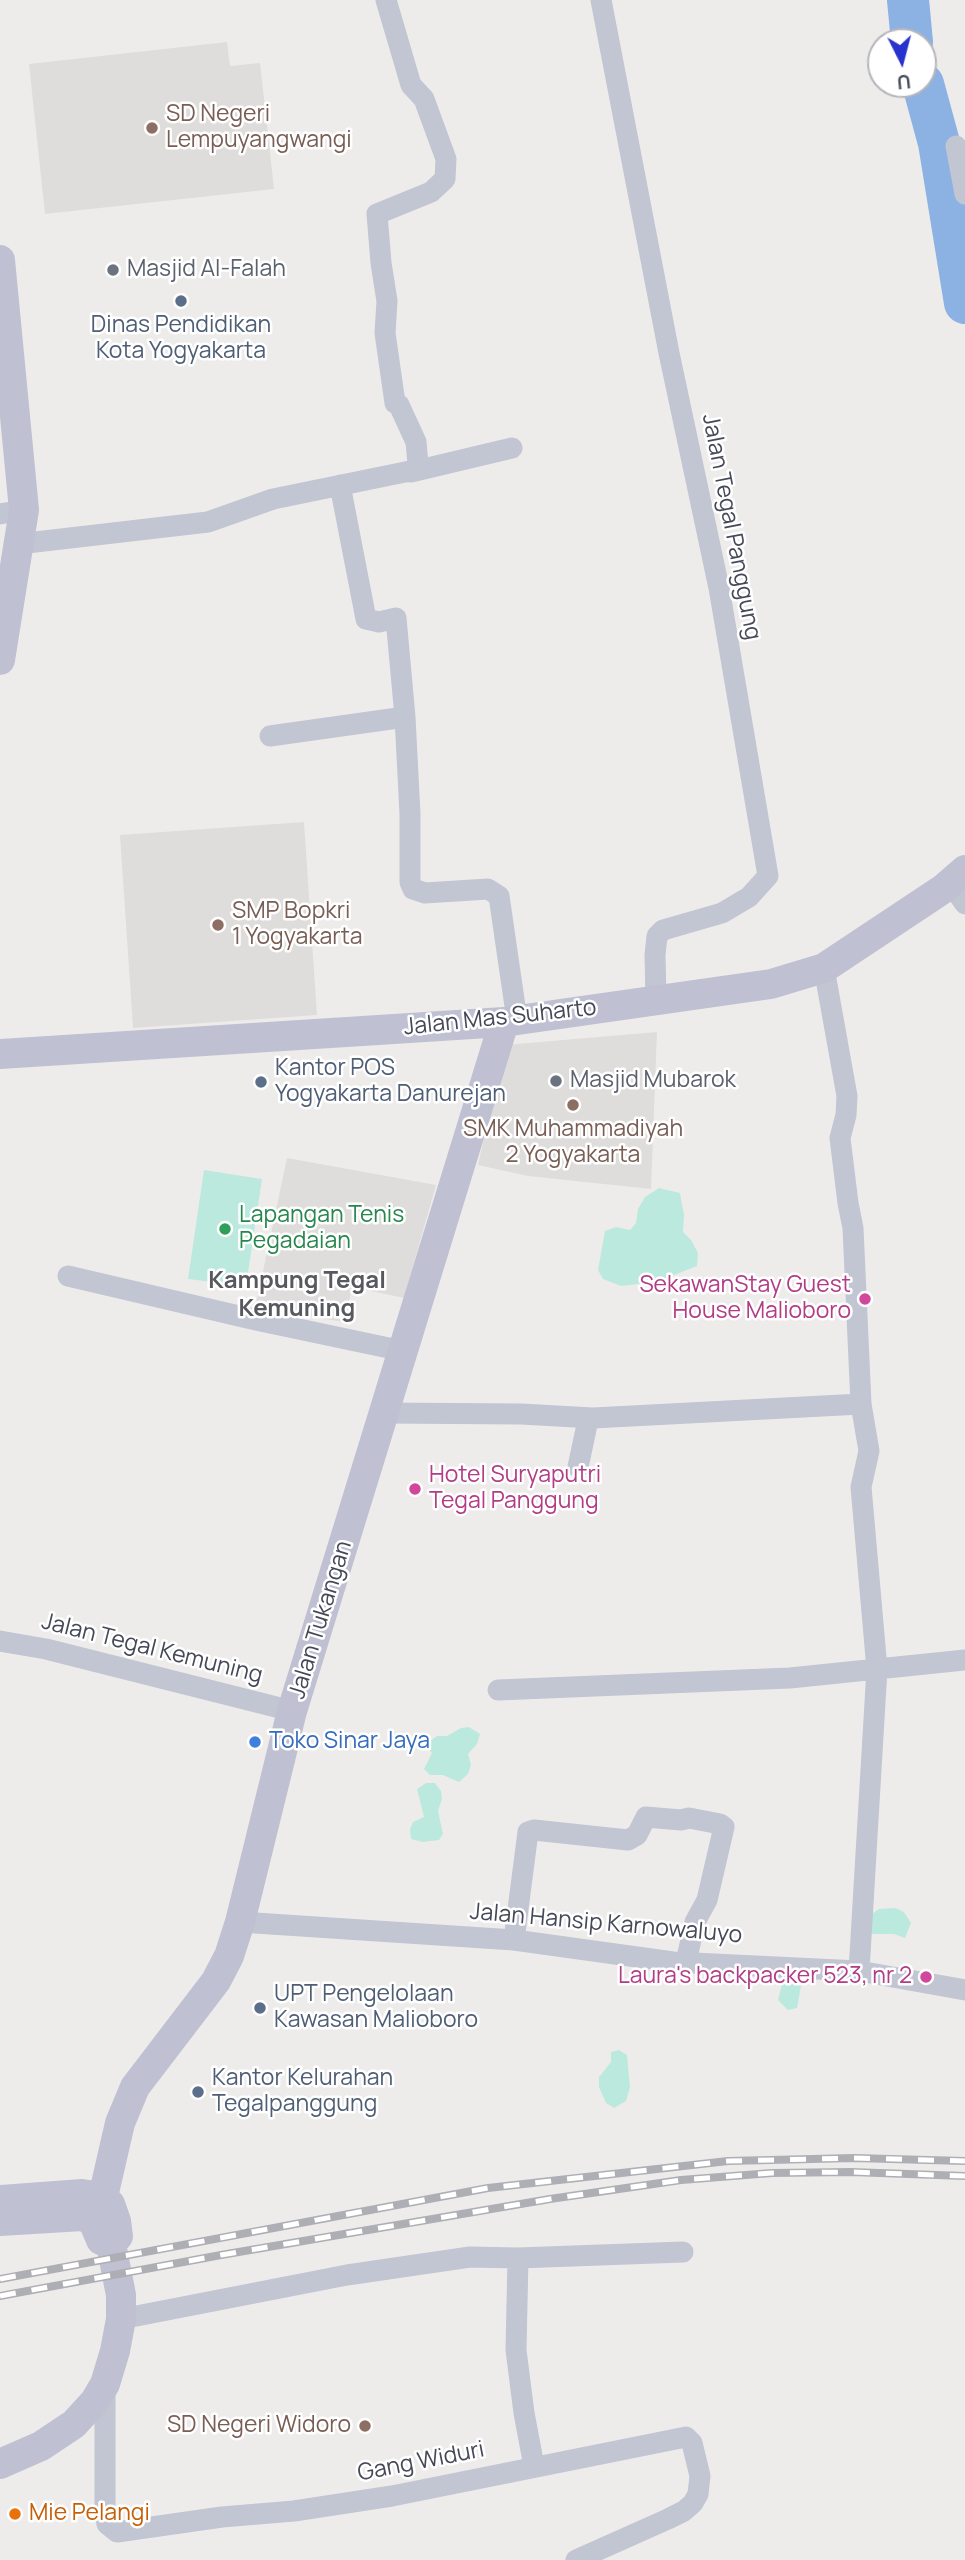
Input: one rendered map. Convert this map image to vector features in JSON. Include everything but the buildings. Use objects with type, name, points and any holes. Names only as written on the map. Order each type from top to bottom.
[{"type":"street","points":[[386,0],[411,85],[424,99],[446,159],[445,179],[431,192],[377,215],[387,301],[385,333],[395,403],[403,412],[416,442],[418,464],[411,472]]},
{"type":"street","name":"Jalan Tegal Panggung","points":[[601,0],[668,353],[719,588],[768,876],[749,897],[722,913],[663,930],[657,936],[656,1000]]},
{"type":"street","points":[[956,146],[965,194]]},
{"type":"street","points":[[0,260],[12,512],[18,544],[0,660]]},
{"type":"street","points":[[18,544],[208,522],[273,499],[411,472],[512,448]]},
{"type":"street","points":[[340,485],[366,618],[379,622],[396,618],[405,717],[411,882],[413,888],[425,893],[488,889],[493,890],[501,899],[510,1021]]},
{"type":"street","points":[[270,736],[405,717]]},
{"type":"street","name":"Jalan Mas Suharto","points":[[0,1054],[510,1021],[771,984],[824,968],[960,886]]},
{"type":"street","points":[[824,968],[847,1096],[846,1115],[840,1138],[853,1228],[861,1404],[869,1451],[861,1487],[877,1669],[859,1971]]},
{"type":"street","name":"Jalan Tukangan","points":[[103,2197],[120,2123],[135,2087],[223,1970],[240,1922],[292,1711],[403,1351],[510,1021]]},
{"type":"street","points":[[68,1276],[403,1351]]},
{"type":"street","points":[[384,1413],[521,1414],[593,1418],[861,1404]]},
{"type":"street","points":[[578,1467],[588,1420],[593,1418]]},
{"type":"street","name":"Jalan Tegal Kemuning","points":[[0,1641],[46,1649],[292,1711]]},
{"type":"street","points":[[498,1690],[790,1678],[965,1660]]},
{"type":"street","points":[[514,1940],[528,1832],[534,1830],[628,1840],[637,1835],[646,1817],[678,1820],[689,1818],[722,1825],[724,1828],[708,1900],[695,1922],[686,1962]]},
{"type":"street","name":"Jalan Hansip Karnowaluyo","points":[[240,1922],[514,1940],[686,1962],[859,1971],[965,1990]]},
{"type":"street","points":[[0,2200],[82,2194],[103,2197],[110,2204],[116,2221],[118,2236],[111,2244]]},
{"type":"street","points":[[0,2221],[83,2216],[93,2221],[100,2240],[111,2244]]},
{"type":"street","points":[[0,2464],[41,2446],[74,2424],[87,2411],[105,2384],[121,2319],[121,2295],[111,2244]]},
{"type":"street","points":[[121,2319],[360,2273],[470,2257],[518,2258],[683,2252]]},
{"type":"street","points":[[518,2258],[516,2350],[523,2413],[534,2466]]},
{"type":"street","name":"Gang Widuri","points":[[105,2384],[105,2512],[107,2524],[117,2532],[222,2516],[294,2511],[393,2496],[679,2436],[686,2437],[692,2443],[701,2483],[693,2503],[668,2519],[576,2560]]},
{"type":"shaded area","name":"SD Negeri Lempuyangwangi","points":[[227,42],[230,66],[260,63],[274,189],[45,214],[29,64]]},
{"type":"shaded area","name":"SMP Bopkri 1 Yogyakarta","points":[[304,822],[317,1015],[133,1028],[120,835]]},
{"type":"shaded area","name":"SMK Muhammadiyah 2 Yogyakarta","points":[[657,1032],[651,1189],[528,1176],[478,1165],[505,1045]]},
{"type":"shaded area","points":[[287,1158],[436,1185],[404,1298],[352,1287],[345,1322],[255,1309]]},
{"type":"green space","name":"Lapangan Tenis Pegadaian","points":[[204,1170],[262,1179],[246,1286],[188,1279]]},
{"type":"green space","points":[[659,1188],[680,1193],[684,1215],[683,1232],[698,1253],[697,1266],[656,1282],[621,1286],[603,1279],[598,1270],[605,1231],[616,1227],[630,1230],[636,1223],[638,1209],[645,1197]]},
{"type":"green space","points":[[469,1727],[480,1734],[477,1744],[468,1754],[471,1765],[468,1774],[459,1782],[443,1775],[430,1775],[424,1769],[432,1753],[425,1745],[437,1736],[447,1736],[461,1728]]},
{"type":"green space","points":[[426,1783],[435,1783],[441,1791],[442,1799],[438,1811],[443,1834],[439,1840],[423,1842],[411,1839],[410,1829],[413,1822],[424,1817],[417,1789]]},
{"type":"green space","points":[[895,1908],[904,1912],[911,1923],[905,1938],[894,1934],[863,1934],[869,1916],[879,1909]]},
{"type":"green space","points":[[783,1980],[801,1986],[797,2008],[788,2010],[778,2000]]},
{"type":"green space","points":[[619,2050],[627,2055],[630,2087],[626,2101],[614,2108],[606,2103],[599,2087],[599,2077],[611,2062],[611,2052]]},
{"type":"waterway","points":[[908,0],[911,28]]},
{"type":"waterway","points":[[927,98],[939,143],[965,303]]},
{"type":"railway","points":[[0,2279],[488,2188],[728,2161],[854,2158],[965,2161]]},
{"type":"railway","points":[[0,2296],[221,2255],[550,2199],[681,2180],[772,2173],[851,2172],[965,2176]]},
{"type":"place","name":"SD Negeri Lempuyangwangi","points":[[152,128]]},
{"type":"place","name":"Masjid Al-Falah","points":[[113,270]]},
{"type":"place","name":"Dinas Pendidikan Kota Yogyakarta","points":[[181,301]]},
{"type":"place","name":"SMP Bopkri 1 Yogyakarta","points":[[218,925]]},
{"type":"place","name":"Masjid Mubarok","points":[[556,1081]]},
{"type":"place","name":"Kantor POS Yogyakarta Danurejan","points":[[261,1082]]},
{"type":"place","name":"SMK Muhammadiyah 2 Yogyakarta","points":[[573,1105]]},
{"type":"place","name":"Lapangan Tenis Pegadaian","points":[[225,1229]]},
{"type":"place","name":"SekawanStay Guest House Malioboro","points":[[865,1299]]},
{"type":"place","name":"Hotel Suryaputri Tegal Panggung","points":[[415,1489]]},
{"type":"place","name":"Toko Sinar Jaya","points":[[255,1742]]},
{"type":"place","name":"Laura's backpacker 523, nr 2","points":[[926,1977]]},
{"type":"place","name":"UPT Pengelolaan Kawasan Malioboro","points":[[260,2008]]},
{"type":"place","name":"Kantor Kelurahan Tegalpanggung","points":[[198,2092]]},
{"type":"place","name":"SD Negeri Widoro","points":[[365,2426]]},
{"type":"place","name":"Mie Pelangi","points":[[15,2514]]},
{"type":"district","name":"Kampung Tegal Kemuning","points":[[297,1295]]}]
